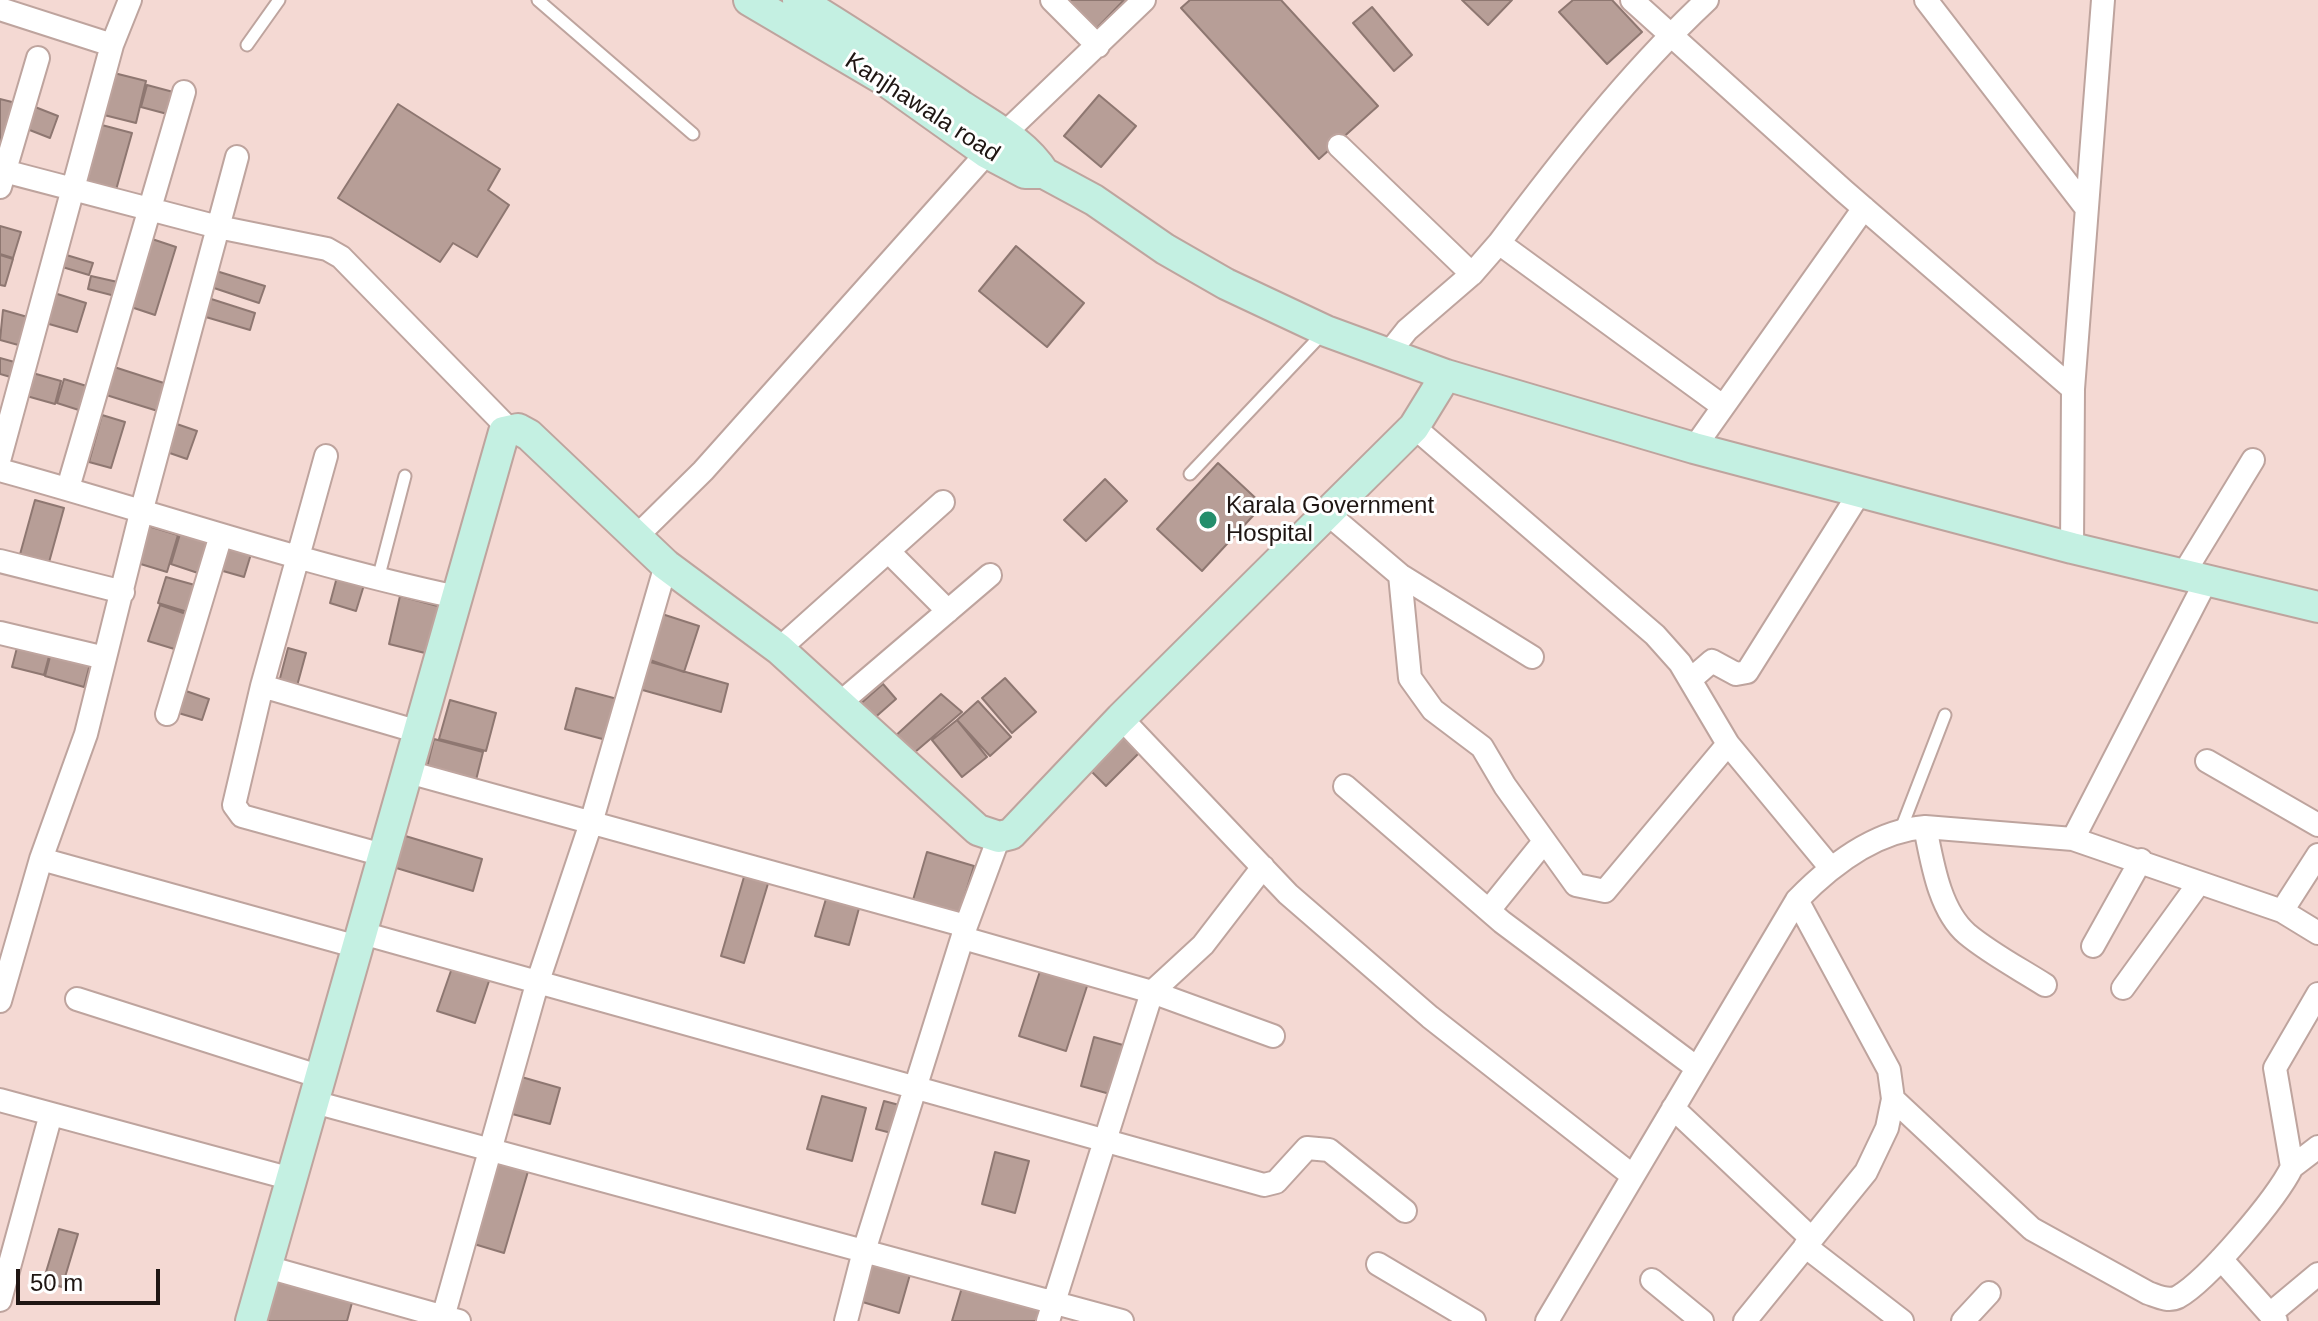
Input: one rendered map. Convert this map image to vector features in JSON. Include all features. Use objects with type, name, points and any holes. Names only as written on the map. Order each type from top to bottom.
[{"type":"street","points":[[0,457],[112,45],[130,0]]},
{"type":"street","name":"Kanjhawala road","points":[[798,0],[896,59],[996,143]]},
{"type":"street","points":[[1052,0],[1098,46]]},
{"type":"street","points":[[637,536],[703,471],[996,143],[1144,0]]},
{"type":"street","points":[[1632,0],[1864,208],[2073,389]]},
{"type":"street","points":[[1388,354],[1407,330],[1472,274],[1561,161],[1671,34],[1707,0]]},
{"type":"street","points":[[1926,0],[2084,205]]},
{"type":"street","points":[[2072,548],[2073,389],[2084,205],[2103,0]]},
{"type":"street","name":"Kanjhawala road","points":[[754,1],[996,143],[1034,157],[1044,173],[1094,200],[1165,249],[1226,284],[1326,331],[1446,375],[1694,448],[2072,548],[2318,607]]},
{"type":"street","points":[[0,9],[112,45]]},
{"type":"street","points":[[38,58],[2,176],[75,189],[218,227],[327,249],[341,257],[509,429],[529,435],[666,565],[779,649],[978,830],[999,837],[1011,834],[1121,718],[1414,427],[1446,375]]},
{"type":"street","points":[[68,488],[184,92]]},
{"type":"street","points":[[1339,146],[1472,274]]},
{"type":"street","points":[[0,1001],[41,859],[86,734],[142,509],[237,157]]},
{"type":"street","points":[[1694,448],[1721,405],[1864,208]]},
{"type":"street","points":[[1499,243],[1721,405]]},
{"type":"street","points":[[1414,427],[1655,635],[1680,663],[1728,744],[1830,867]]},
{"type":"street","points":[[251,1321],[500,442],[509,429]]},
{"type":"street","points":[[326,456],[262,686],[234,805],[242,816],[383,855]]},
{"type":"street","points":[[2073,839],[2195,576],[2253,460]]},
{"type":"street","points":[[0,470],[142,509],[299,560],[457,597]]},
{"type":"street","points":[[1690,680],[1712,661],[1736,674],[1747,672],[1860,492]]},
{"type":"street","points":[[779,649],[943,502]]},
{"type":"street","points":[[1327,513],[1400,575],[1532,657]]},
{"type":"street","points":[[167,714],[221,535]]},
{"type":"street","points":[[888,551],[948,611]]},
{"type":"street","points":[[0,561],[123,592]]},
{"type":"street","points":[[267,1267],[448,1320],[489,1149],[537,984],[591,823],[666,565]]},
{"type":"street","points":[[840,703],[990,575]]},
{"type":"street","points":[[1400,575],[1405,656],[1410,678],[1433,710],[1482,747],[1543,843],[1576,885],[1605,891],[1728,744]]},
{"type":"street","points":[[0,633],[105,658]]},
{"type":"street","points":[[262,686],[419,732]]},
{"type":"street","points":[[1121,718],[1288,894],[1430,1017],[1633,1176]]},
{"type":"street","points":[[2207,761],[2318,825]]},
{"type":"street","points":[[408,772],[965,932],[1152,992],[1273,1036]]},
{"type":"street","points":[[1345,786],[1489,910],[1697,1068]]},
{"type":"street","points":[[1925,827],[1933,870],[1952,916],[1966,933],[2045,985]]},
{"type":"street","points":[[1547,1321],[1797,900],[1830,867],[1901,829],[1925,827],[2073,839],[2282,911],[2318,933]]},
{"type":"street","points":[[846,1321],[864,1251],[965,932],[999,837]]},
{"type":"street","points":[[1489,910],[1543,843]]},
{"type":"street","points":[[2282,911],[2318,855]]},
{"type":"street","points":[[41,859],[537,984],[1264,1185],[1276,1182],[1307,1148],[1329,1150],[1405,1211]]},
{"type":"street","points":[[2093,946],[2141,860]]},
{"type":"street","points":[[1050,1312],[1152,992],[1203,945],[1263,867]]},
{"type":"street","points":[[2123,988],[2199,883]]},
{"type":"street","points":[[1745,1321],[1866,1172],[1887,1128],[1893,1099],[1889,1070],[1797,900]]},
{"type":"street","points":[[2292,1167],[2275,1068],[2318,994]]},
{"type":"street","points":[[77,999],[489,1149],[864,1251],[1050,1312],[1122,1321]]},
{"type":"street","points":[[1893,1099],[2032,1229],[2148,1293],[2176,1298],[2221,1259],[2292,1167],[2318,1147]]},
{"type":"street","points":[[0,1100],[292,1179]]},
{"type":"street","points":[[1673,1108],[1808,1242],[1902,1321]]},
{"type":"street","points":[[0,1300],[51,1114]]},
{"type":"street","points":[[2221,1259],[2273,1318],[2318,1274]]},
{"type":"street","points":[[1378,1264],[1474,1321]]},
{"type":"street","points":[[1652,1280],[1702,1321]]},
{"type":"street","points":[[1963,1321],[1989,1293]]},
{"type":"lane","points":[[247,45],[279,0]]},
{"type":"lane","points":[[538,0],[693,134]]},
{"type":"lane","points":[[1190,474],[1326,331]]},
{"type":"lane","points":[[377,580],[405,476]]},
{"type":"lane","points":[[1901,829],[1945,715]]},
{"type":"building","points":[[1064,0],[1124,0],[1095,30]]},
{"type":"building","points":[[1190,0],[1281,0],[1378,106],[1319,159],[1181,8]]},
{"type":"building","points":[[1462,0],[1512,0],[1488,25]]},
{"type":"building","points":[[1573,0],[1612,0],[1642,32],[1607,64],[1559,12]]},
{"type":"building","points":[[1372,7],[1412,55],[1394,71],[1353,23]]},
{"type":"building","points":[[114,73],[146,81],[136,123],[104,115]]},
{"type":"building","points":[[147,85],[177,93],[171,115],[141,107]]},
{"type":"building","points":[[1099,95],[1136,126],[1101,167],[1064,136]]},
{"type":"building","points":[[0,99],[16,103],[0,160]]},
{"type":"building","points":[[398,104],[500,169],[488,190],[509,205],[477,257],[453,243],[440,262],[338,198]]},
{"type":"building","points":[[30,105],[58,116],[50,138],[22,127]]},
{"type":"building","points":[[98,124],[132,133],[116,190],[82,181]]},
{"type":"building","points":[[0,226],[21,232],[13,258],[0,254]]},
{"type":"building","points":[[149,238],[176,247],[155,315],[128,306]]},
{"type":"building","points":[[1016,246],[1084,303],[1047,347],[979,291]]},
{"type":"building","points":[[63,254],[93,263],[89,275],[59,266]]},
{"type":"building","points":[[0,255],[13,259],[5,286],[0,285]]},
{"type":"building","points":[[213,270],[265,286],[259,303],[208,286]]},
{"type":"building","points":[[91,276],[122,283],[119,297],[88,289]]},
{"type":"building","points":[[51,292],[86,303],[77,332],[42,322]]},
{"type":"building","points":[[205,297],[255,313],[250,330],[199,315]]},
{"type":"building","points":[[3,310],[31,318],[22,346],[0,340]]},
{"type":"building","points":[[0,358],[18,363],[14,378],[0,374]]},
{"type":"building","points":[[111,366],[170,385],[161,412],[103,394]]},
{"type":"building","points":[[29,372],[61,381],[55,404],[23,395]]},
{"type":"building","points":[[64,379],[93,388],[85,412],[57,403]]},
{"type":"building","points":[[102,415],[125,422],[111,468],[89,462]]},
{"type":"building","points":[[171,422],[197,431],[187,459],[161,450]]},
{"type":"building","points":[[1218,463],[1263,505],[1202,571],[1157,529]]},
{"type":"building","points":[[1105,479],[1127,501],[1086,541],[1064,520]]},
{"type":"building","points":[[35,500],[64,508],[48,566],[19,558]]},
{"type":"building","points":[[145,525],[178,535],[167,572],[134,562]]},
{"type":"building","points":[[180,534],[213,544],[204,575],[171,564]]},
{"type":"building","points":[[223,546],[251,554],[244,577],[216,569]]},
{"type":"building","points":[[166,577],[202,587],[194,614],[158,603]]},
{"type":"building","points":[[337,577],[364,585],[356,611],[330,603]]},
{"type":"building","points":[[400,596],[445,608],[433,655],[389,644]]},
{"type":"building","points":[[160,605],[192,616],[181,651],[148,641]]},
{"type":"building","points":[[662,614],[699,626],[684,672],[647,659]]},
{"type":"building","points":[[19,640],[51,649],[44,675],[12,667]]},
{"type":"building","points":[[288,648],[306,653],[297,686],[279,682]]},
{"type":"building","points":[[52,649],[91,660],[84,687],[45,676]]},
{"type":"building","points":[[647,661],[728,684],[721,712],[639,689]]},
{"type":"building","points":[[1005,678],[1036,712],[1012,733],[982,698]]},
{"type":"building","points":[[883,684],[896,699],[871,721],[858,706]]},
{"type":"building","points":[[576,688],[621,700],[610,741],[565,729]]},
{"type":"building","points":[[183,690],[209,699],[202,720],[175,712]]},
{"type":"building","points":[[941,694],[962,712],[908,758],[892,739]]},
{"type":"building","points":[[450,700],[496,713],[486,751],[439,739]]},
{"type":"building","points":[[978,701],[1011,737],[990,756],[957,720]]},
{"type":"building","points":[[957,720],[987,757],[962,777],[932,740]]},
{"type":"building","points":[[1121,730],[1142,750],[1106,786],[1086,766]]},
{"type":"building","points":[[434,739],[483,752],[475,784],[426,771]]},
{"type":"building","points":[[402,835],[482,859],[473,891],[393,867]]},
{"type":"building","points":[[927,852],[974,866],[959,914],[913,900]]},
{"type":"building","points":[[746,870],[770,877],[744,963],[721,956]]},
{"type":"building","points":[[828,892],[861,901],[849,945],[815,936]]},
{"type":"building","points":[[453,965],[490,978],[475,1023],[437,1011]]},
{"type":"building","points":[[1042,965],[1089,980],[1066,1051],[1019,1036]]},
{"type":"building","points":[[1094,1037],[1123,1045],[1110,1094],[1081,1086]]},
{"type":"building","points":[[511,1074],[560,1088],[550,1124],[501,1111]]},
{"type":"building","points":[[822,1096],[866,1108],[852,1161],[807,1149]]},
{"type":"building","points":[[884,1101],[903,1106],[895,1134],[876,1129]]},
{"type":"building","points":[[995,1152],[1029,1161],[1015,1213],[982,1204]]},
{"type":"building","points":[[490,1156],[529,1168],[504,1253],[464,1241]]},
{"type":"building","points":[[59,1229],[78,1234],[62,1287],[43,1282]]},
{"type":"building","points":[[869,1259],[911,1271],[899,1313],[856,1300]]},
{"type":"building","points":[[269,1275],[353,1299],[347,1321],[265,1321]]},
{"type":"building","points":[[963,1284],[1041,1307],[1037,1321],[952,1321]]},
{"type":"place","name":"Karala Government Hospital","points":[[1208,520]]}]
